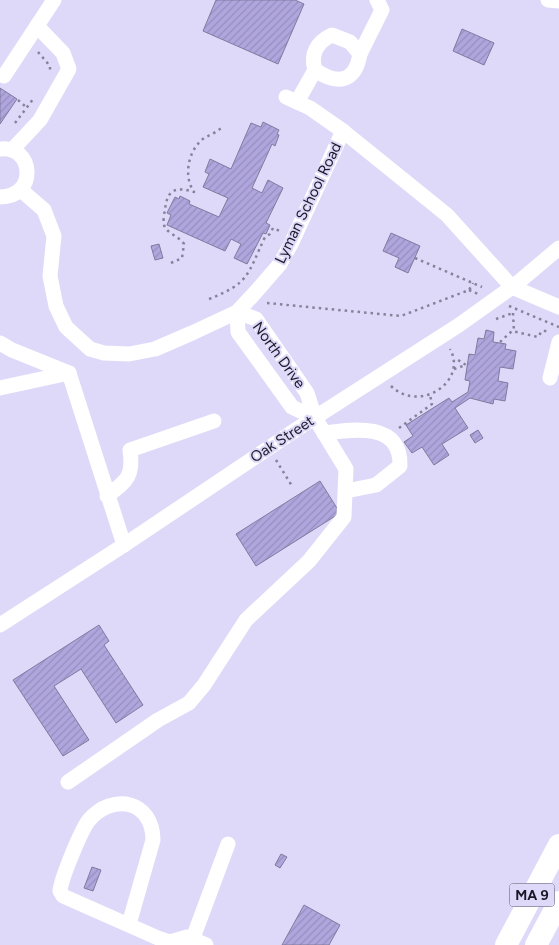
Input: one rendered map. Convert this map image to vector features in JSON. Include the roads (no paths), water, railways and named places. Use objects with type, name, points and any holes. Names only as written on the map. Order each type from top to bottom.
[{"type":"highway","name":"MA 9","points":[[506,945],[559,845]]},
{"type":"highway","name":"MA 9","points":[[536,945],[559,902]]},
{"type":"street","points":[[4,76],[54,0]]},
{"type":"street","points":[[360,54],[350,42],[332,35],[326,38],[314,52],[312,60],[315,70],[331,79],[341,80],[352,75],[358,64],[360,54],[382,10],[377,0]]},
{"type":"street","points":[[548,0],[559,1]]},
{"type":"street","points":[[0,197],[8,196],[20,190],[25,183],[27,167],[18,154],[6,149],[40,120],[69,69],[63,53],[37,26]]},
{"type":"street","points":[[315,70],[291,99],[343,131]]},
{"type":"street","name":"Lyman School Road","points":[[237,312],[280,264],[294,238],[343,131],[448,215],[512,287]]},
{"type":"street","name":"North Drive","points":[[20,190],[44,210],[54,236],[50,276],[56,306],[66,327],[90,349],[104,353],[129,354],[155,349],[237,312],[256,319],[307,393],[315,418]]},
{"type":"street","name":"Oak Street","points":[[0,624],[124,545],[268,448],[460,325],[512,287],[559,248]]},
{"type":"street","points":[[512,287],[559,307]]},
{"type":"street","name":"North Drive","points":[[237,312],[238,332],[292,407],[315,418]]},
{"type":"street","points":[[550,378],[559,342]]},
{"type":"street","points":[[0,343],[12,350],[69,373]]},
{"type":"street","points":[[0,388],[69,373]]},
{"type":"street","points":[[69,373],[124,545]]},
{"type":"street","points":[[68,782],[158,720],[189,703],[204,685],[246,620],[309,561],[344,517],[346,469],[315,418]]},
{"type":"street","points":[[107,496],[127,481],[133,466],[130,450],[214,421]]},
{"type":"street","points":[[324,433],[360,428],[378,433],[392,442],[400,451],[400,466],[376,485],[346,491]]},
{"type":"street","points":[[129,924],[153,840],[153,826],[145,814],[136,807],[124,804],[111,805],[89,821],[62,878],[60,891],[64,896],[170,942],[187,937],[200,942],[228,844]]}]
